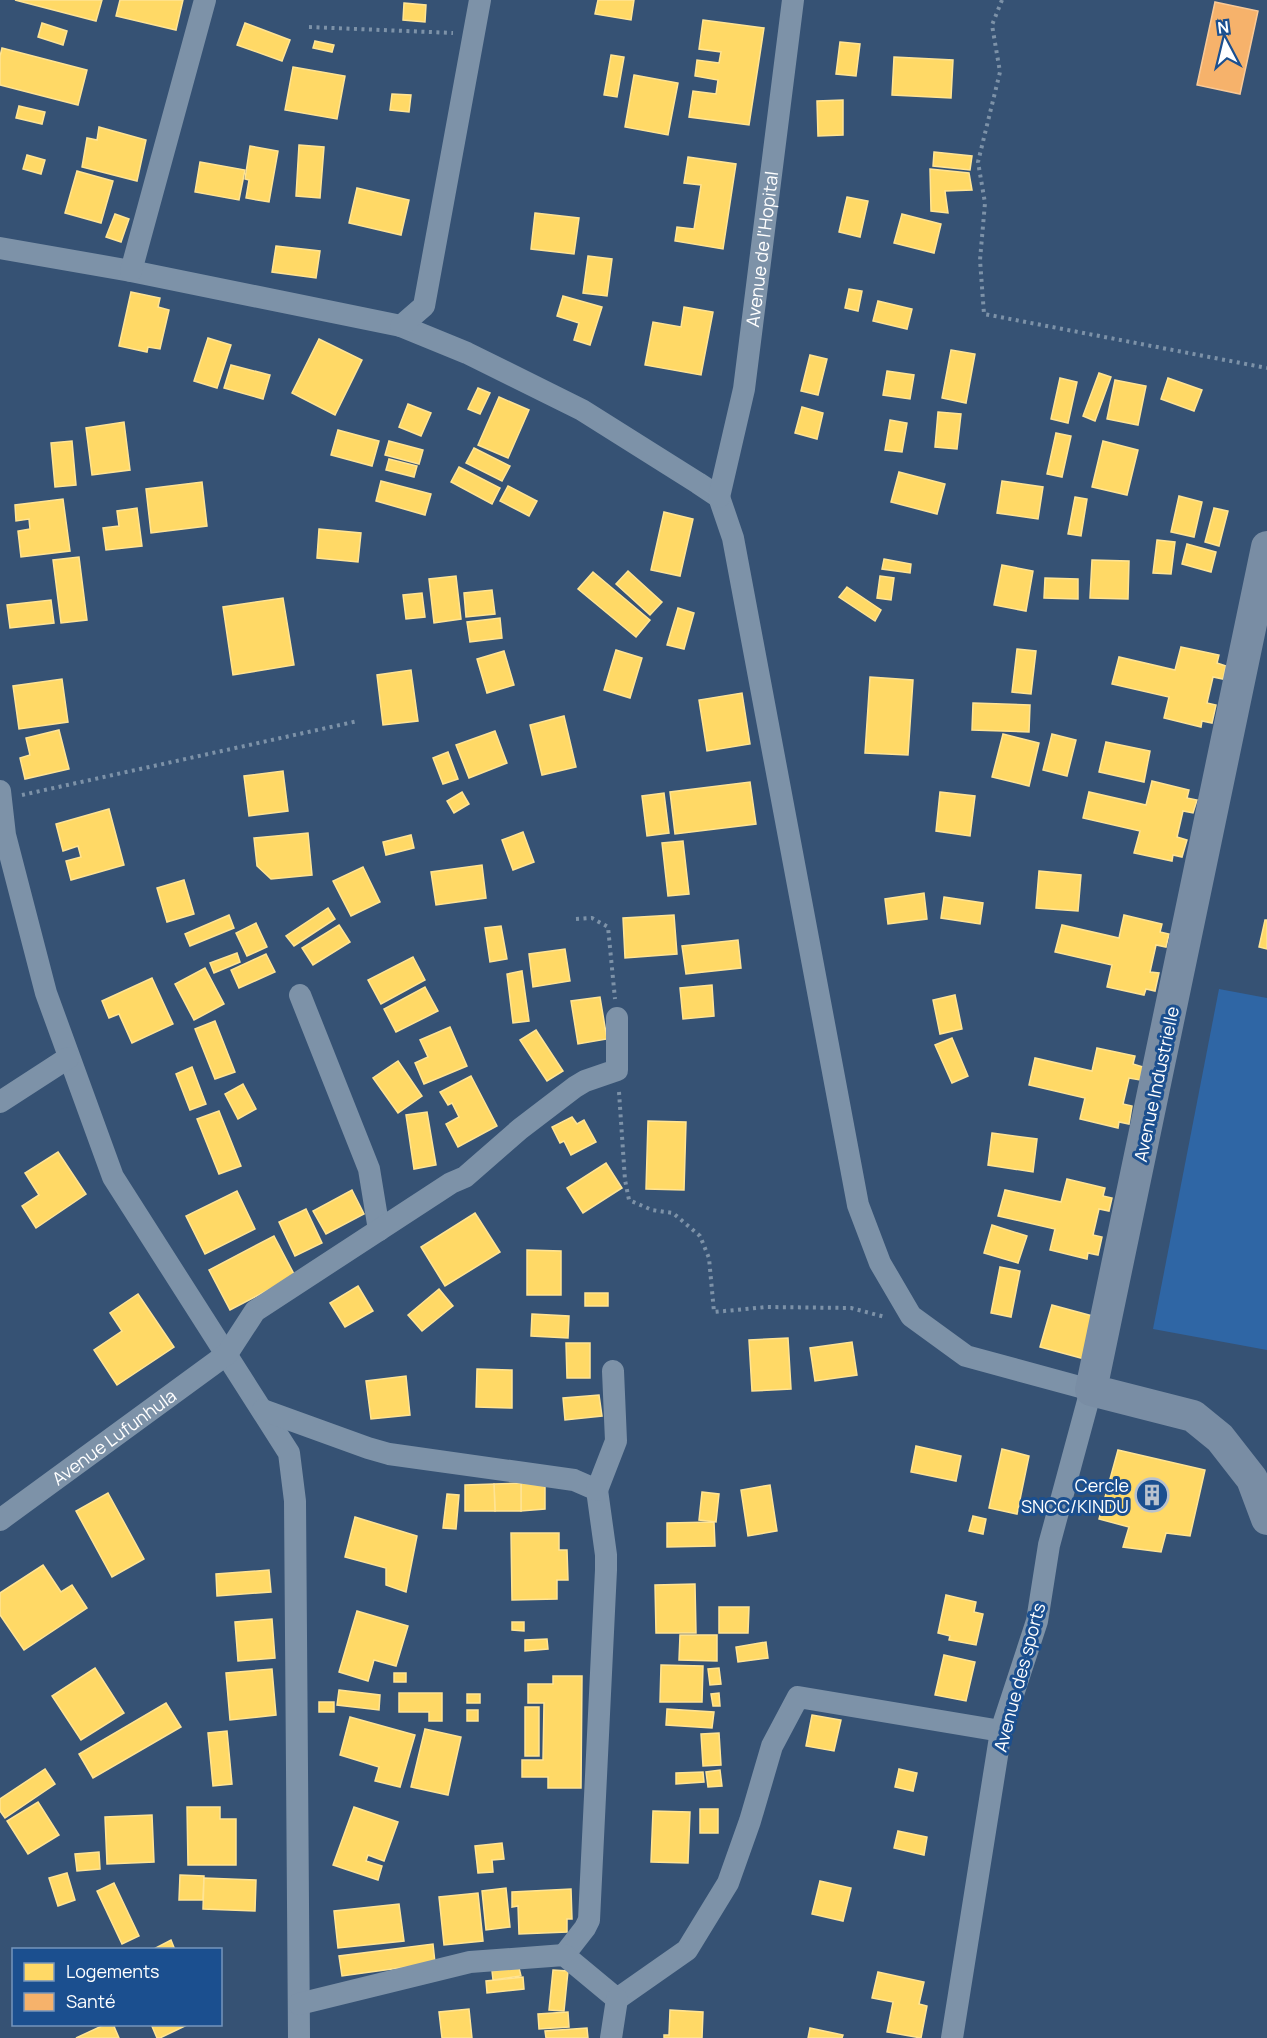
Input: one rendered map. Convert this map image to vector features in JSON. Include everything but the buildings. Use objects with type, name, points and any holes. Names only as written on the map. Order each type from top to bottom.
[{"type":"street","points":[[130,271],[205,0]]},
{"type":"street","points":[[400,326],[424,306],[480,0]]},
{"type":"street","name":"Avenue de l'Hopital","points":[[719,497],[744,389],[793,0]]},
{"type":"street","points":[[1,250],[130,271],[400,326],[467,352],[582,410],[719,497],[733,538],[858,1205],[880,1263],[910,1316],[966,1356],[1193,1416],[1220,1438],[1252,1479],[1267,1519]]},
{"type":"street","name":"Avenue Industrielle","points":[[1091,1390],[1267,547]]},
{"type":"street","points":[[0,795],[5,836],[40,970],[68,1058],[113,1178],[289,1453],[295,1501],[299,2038]]},
{"type":"street","points":[[300,995],[369,1169],[379,1230]]},
{"type":"street","points":[[227,1354],[255,1311],[451,1183],[465,1177],[520,1129],[575,1087],[585,1081],[617,1070],[617,1018]]},
{"type":"street","points":[[0,1102],[68,1058]]},
{"type":"street","name":"Avenue Lufunhula","points":[[0,1520],[227,1354]]},
{"type":"street","points":[[564,1955],[589,1920],[606,1570],[597,1490],[616,1442],[613,1371]]},
{"type":"street","name":"Avenue des sports","points":[[952,2038],[1001,1731],[1037,1621],[1049,1545],[1091,1390]]},
{"type":"street","points":[[263,1410],[389,1454],[574,1480],[597,1490]]},
{"type":"street","points":[[611,2038],[617,1999],[687,1950],[728,1883],[750,1821],[768,1755],[798,1698],[1001,1731]]},
{"type":"street","points":[[299,2004],[470,1962],[564,1955],[617,1999]]},
{"type":"path","points":[[1002,0],[992,25],[1000,72],[978,162],[986,202],[980,260],[984,314],[1267,368]]},
{"type":"path","points":[[309,27],[436,31],[475,35]]},
{"type":"path","points":[[0,795],[358,721]]},
{"type":"path","points":[[576,919],[592,918],[608,927],[617,1018]]},
{"type":"path","points":[[617,1070],[625,1180],[629,1200],[652,1210],[673,1213],[700,1236],[709,1258],[714,1312],[767,1307],[851,1308],[898,1322],[910,1316]]},
{"type":"shaded area","points":[[1219,989],[1267,998],[1267,1350],[1153,1329]]},
{"type":"place","name":"Cercle SNCC/KINDU","points":[[1152,1495]]}]
